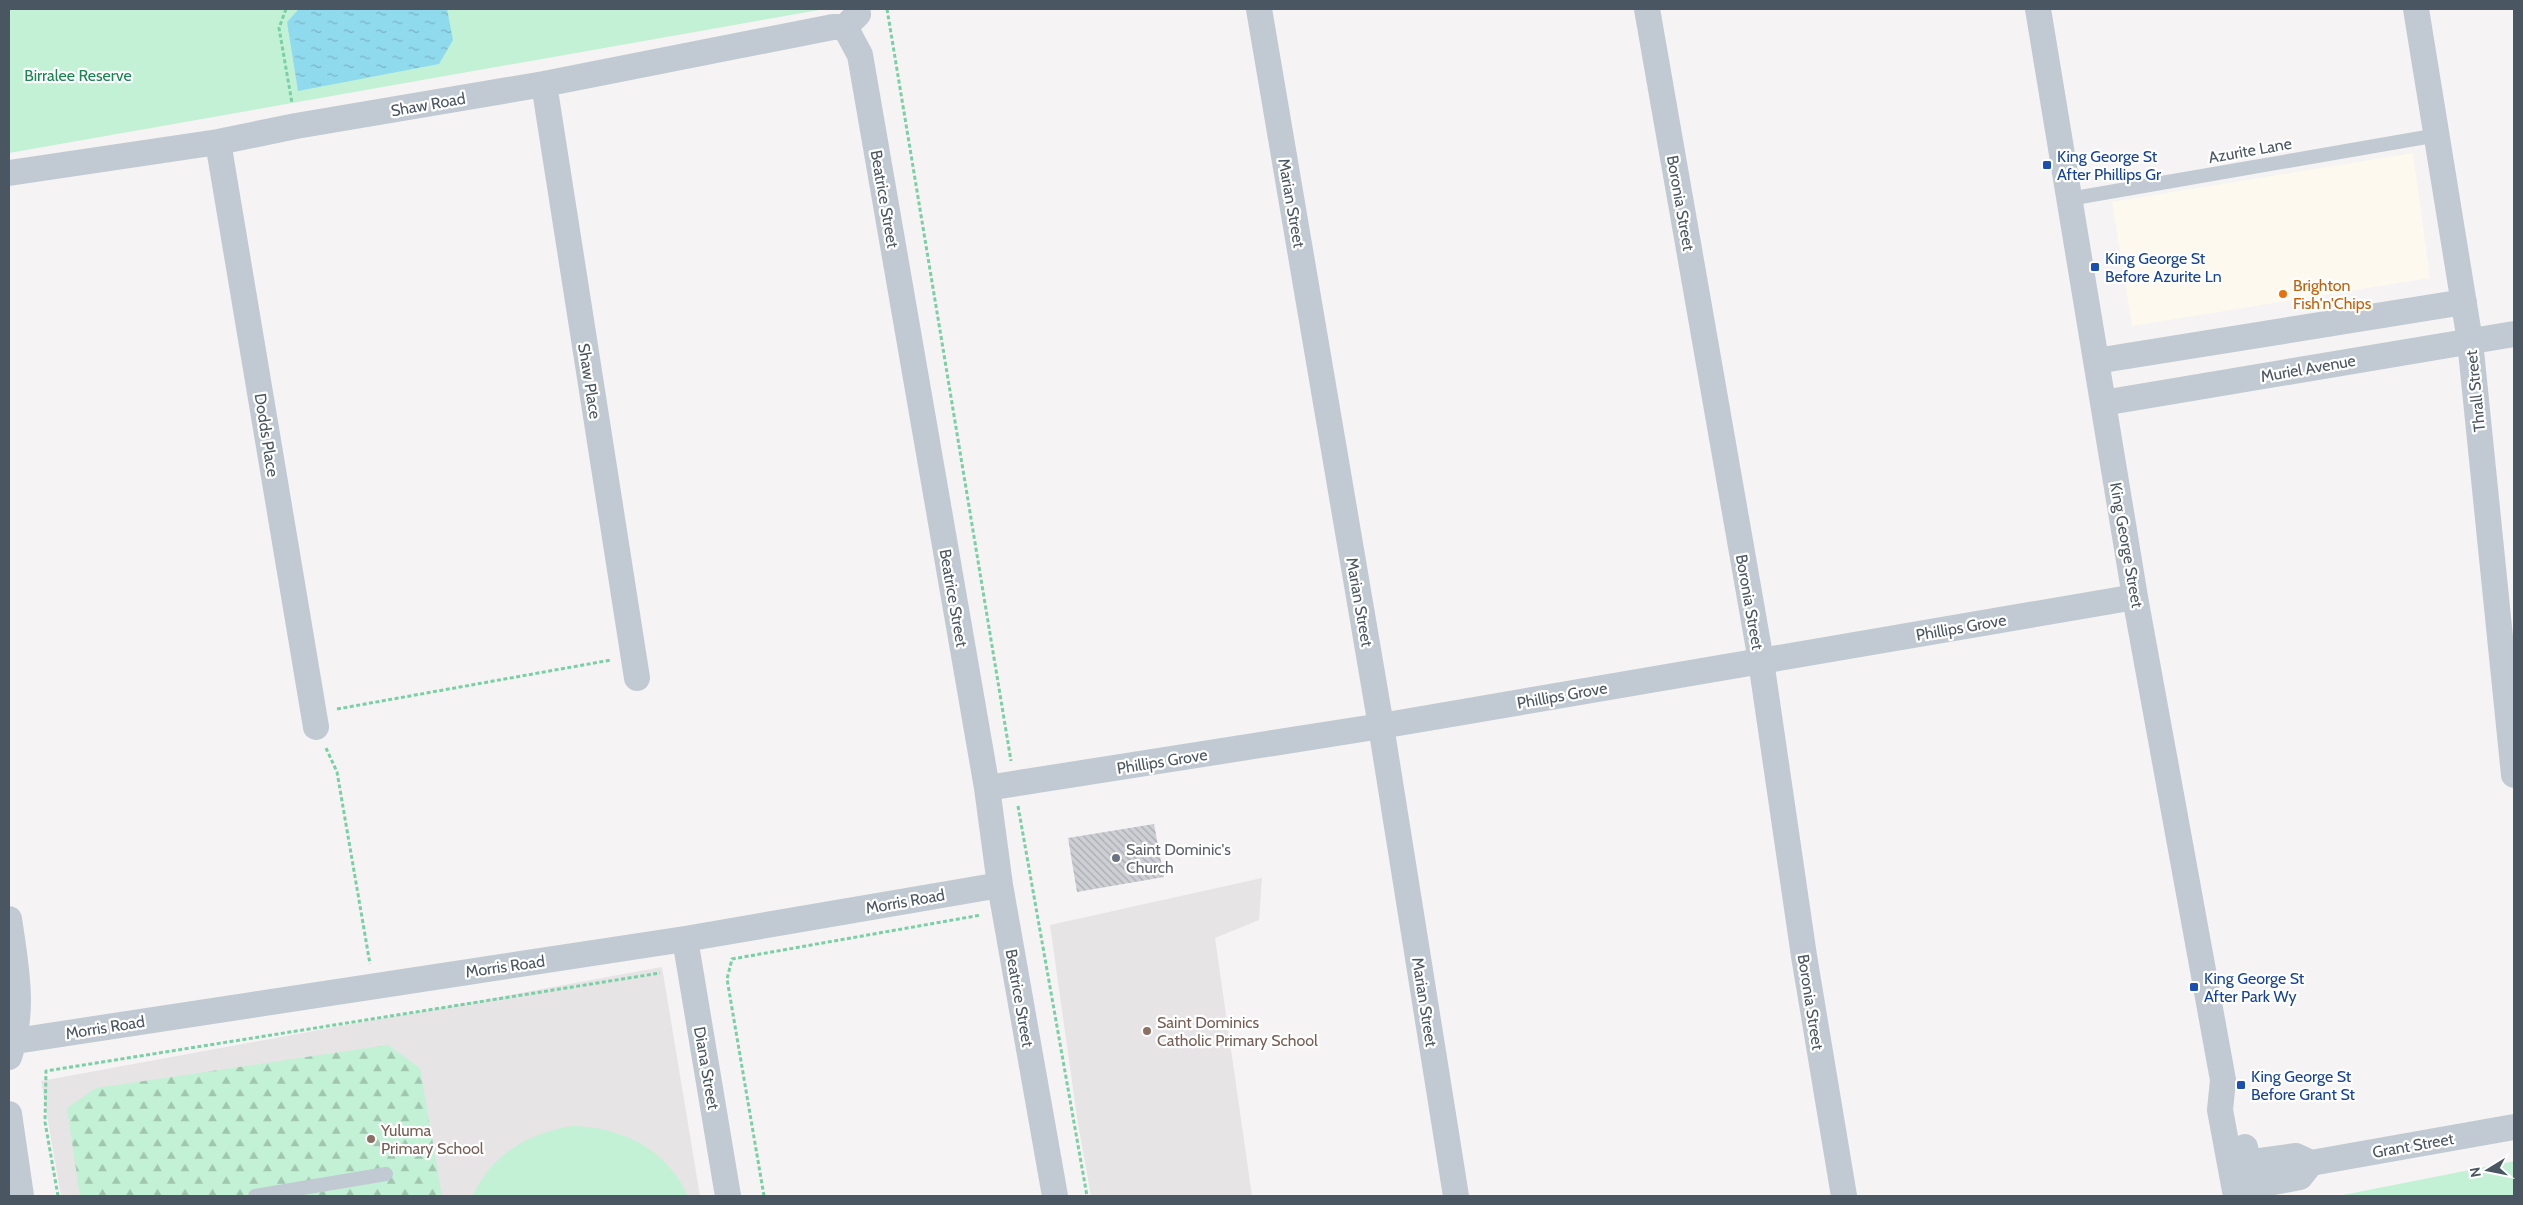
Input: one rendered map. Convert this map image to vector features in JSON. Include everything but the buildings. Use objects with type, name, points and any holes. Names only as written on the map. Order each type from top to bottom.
[{"type":"street","name":"Marian Street","points":[[1259,9],[1381,726],[1456,1196]]},
{"type":"street","name":"Boronia Street","points":[[1647,9],[1761,661],[1804,956],[1844,1196]]},
{"type":"street","name":"King George Street","points":[[2038,9],[2135,597],[2223,1080],[2236,1106],[2243,1183]]},
{"type":"street","name":"Thrall Street","points":[[2416,9],[2470,341],[2514,775]]},
{"type":"street","name":"Shaw Road","points":[[9,173],[218,142],[296,126],[544,84],[833,27],[851,18]]},
{"type":"street","name":"Beatrice Street","points":[[851,18],[860,55],[987,788],[1000,885],[1055,1196]]},
{"type":"street","name":"Shaw Place","points":[[544,84],[635,667]]},
{"type":"street","name":"Dodds Place","points":[[218,142],[315,720]]},
{"type":"street","points":[[2096,361],[2464,302]]},
{"type":"street","name":"Muriel Avenue","points":[[2103,403],[2514,334]]},
{"type":"street","name":"Phillips Grove","points":[[987,788],[1381,726],[2135,597]]},
{"type":"street","name":"Morris Road","points":[[11,1047],[374,985],[685,939],[1000,885]]},
{"type":"street","points":[[9,920],[19,990],[11,1047]]},
{"type":"street","name":"Diana Street","points":[[685,939],[728,1196]]},
{"type":"street","points":[[9,1114],[21,1196]]},
{"type":"street","name":"Grant Street","points":[[2243,1183],[2300,1177],[2311,1163],[2514,1127]]},
{"type":"lane","name":"Azurite Lane","points":[[2069,199],[2438,135]]},
{"type":"lane","points":[[255,1196],[386,1174]]},
{"type":"path","points":[[286,9],[279,28],[296,126]]},
{"type":"path","points":[[887,9],[1015,784],[1087,1196]]},
{"type":"path","points":[[374,985],[337,772],[315,720],[635,667]]},
{"type":"path","points":[[764,1196],[727,979],[732,959],[982,915]]},
{"type":"path","points":[[58,1196],[46,1122],[46,1071],[660,972]]},
{"type":"shaded area","points":[[2413,153],[2430,278],[2132,326],[2112,202]]},
{"type":"shaded area","name":"Saint Dominics Catholic Primary School","points":[[1262,878],[1259,920],[1215,938],[1252,1196],[1091,1196],[1078,1124],[1050,925]]},
{"type":"shaded area","name":"Yuluma Primary School","points":[[662,967],[700,1196],[61,1196],[41,1081]]},
{"type":"green space","name":"Birralee Reserve","points":[[9,9],[818,9],[819,10],[9,153]]},
{"type":"green space","points":[[388,1045],[420,1068],[442,1196],[80,1196],[67,1108],[96,1088]]},
{"type":"green space","points":[[572,1126],[608,1131],[625,1136],[641,1144],[668,1165],[688,1196],[473,1196],[490,1168],[513,1148],[541,1134]]},
{"type":"green space","points":[[2514,1161],[2514,1196],[2338,1196],[2510,1162]]},
{"type":"water","points":[[299,9],[447,9],[453,40],[439,64],[298,91],[287,22]]},
{"type":"place","name":"King George St After Phillips Gr","points":[[2047,165]]},
{"type":"place","name":"King George St Before Azurite Ln","points":[[2095,267]]},
{"type":"place","name":"Brighton Fish'n'Chips","points":[[2283,294]]},
{"type":"place","name":"Saint Dominic's Church","points":[[1116,858]]},
{"type":"place","name":"King George St After Park Wy","points":[[2194,987]]},
{"type":"place","name":"Saint Dominics Catholic Primary School","points":[[1147,1031]]},
{"type":"place","name":"King George St Before Grant St","points":[[2241,1085]]},
{"type":"place","name":"Yuluma Primary School","points":[[371,1139]]}]
